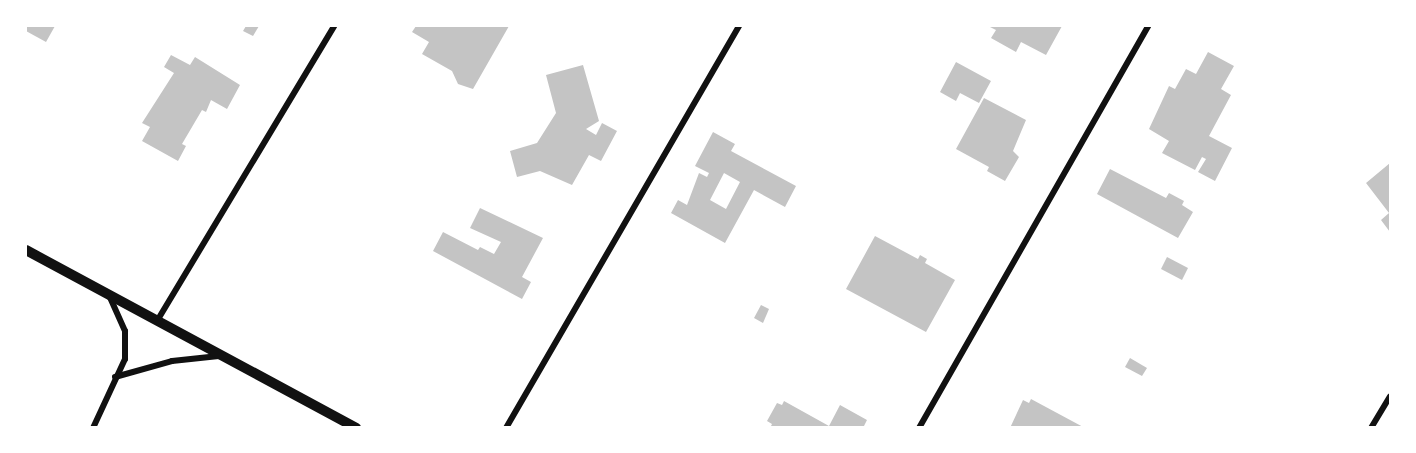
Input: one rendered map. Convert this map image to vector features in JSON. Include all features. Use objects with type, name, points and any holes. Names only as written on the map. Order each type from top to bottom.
[{"type":"street","points":[[157,321],[334,26]]},
{"type":"street","points":[[506,428],[739,26]]},
{"type":"street","points":[[919,428],[1148,26]]},
{"type":"street","points":[[26,250],[356,428]]},
{"type":"street","points":[[93,428],[114,378],[125,359],[124,331],[110,297]]},
{"type":"street","points":[[114,378],[172,361],[222,356]]},
{"type":"street","points":[[1371,428],[1390,396]]},
{"type":"building","points":[[26,26],[55,26],[46,42],[26,31]]},
{"type":"building","points":[[246,26],[259,26],[253,36],[243,31]]},
{"type":"building","points":[[416,26],[509,26],[473,89],[458,84],[452,71],[422,54],[429,42],[412,32]]},
{"type":"building","points":[[988,26],[1062,26],[1046,55],[1021,42],[1016,52],[991,38],[996,30]]},
{"type":"building","points":[[1208,52],[1234,66],[1221,89],[1231,95],[1209,136],[1232,148],[1215,181],[1198,172],[1206,159],[1202,157],[1195,170],[1162,153],[1169,141],[1149,129],[1169,86],[1175,89],[1186,69],[1196,74]]},
{"type":"building","points":[[171,55],[190,65],[195,57],[240,85],[227,109],[211,100],[206,112],[202,110],[182,144],[186,146],[178,161],[142,141],[150,127],[142,123],[174,73],[164,67]]},
{"type":"building","points":[[956,62],[991,81],[979,103],[960,93],[956,101],[940,92]]},
{"type":"building","points":[[583,65],[599,121],[586,129],[596,135],[602,123],[617,131],[601,161],[589,155],[572,185],[540,171],[517,177],[510,151],[537,143],[556,113],[546,75]]},
{"type":"building","points":[[984,98],[1026,120],[1013,151],[1019,157],[1005,181],[987,171],[989,167],[956,149]]},
{"type":"building","points":[[713,132],[735,144],[731,151],[796,186],[785,207],[754,190],[725,243],[671,213],[678,200],[687,205],[699,173],[707,177],[709,173],[695,166]],"holes":[[[724,173],[740,182],[726,209],[710,200]]]},
{"type":"building","points":[[1390,163],[1390,232],[1381,220],[1389,213],[1366,183]]},
{"type":"building","points":[[1110,169],[1166,198],[1169,193],[1184,201],[1182,205],[1193,212],[1178,238],[1097,194]]},
{"type":"building","points":[[480,208],[543,238],[522,277],[531,282],[522,299],[433,251],[443,232],[478,250],[480,247],[494,254],[501,242],[470,228]]},
{"type":"building","points":[[875,236],[918,259],[920,255],[927,259],[925,263],[955,280],[926,332],[846,289]]},
{"type":"building","points":[[1167,257],[1188,268],[1182,280],[1161,269]]},
{"type":"building","points":[[761,305],[769,309],[763,323],[754,318]]},
{"type":"building","points":[[1130,358],[1147,368],[1142,376],[1125,367]]},
{"type":"building","points":[[1031,399],[1085,428],[1010,428],[1023,400],[1029,403]]},
{"type":"building","points":[[784,401],[829,426],[840,405],[867,420],[863,428],[770,428],[772,424],[767,421],[777,403],[782,405]]}]
